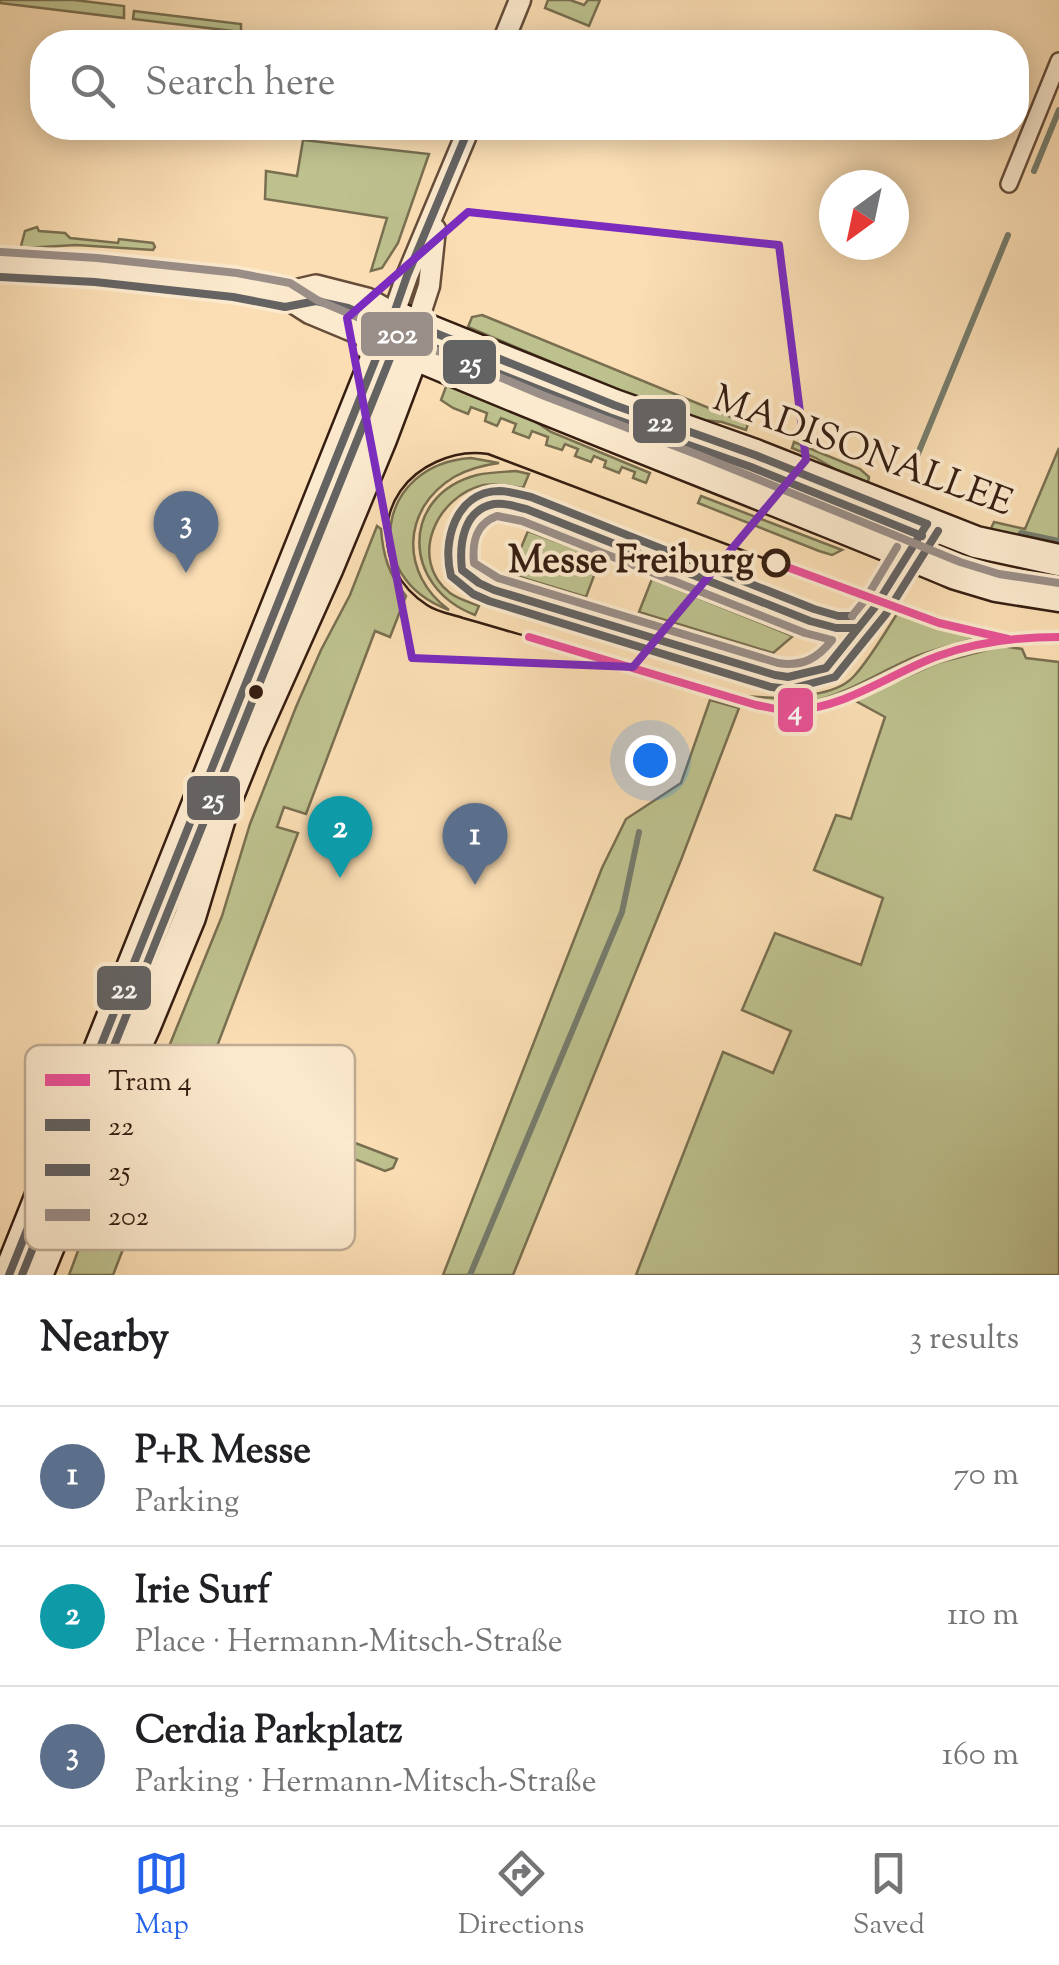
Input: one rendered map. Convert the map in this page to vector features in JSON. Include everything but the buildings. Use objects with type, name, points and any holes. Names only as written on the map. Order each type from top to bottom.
[{"type":"main road","name":"MADISONALLEE","points":[[401,334],[755,455],[976,542],[1059,560]]},
{"type":"main road","name":"MADISONALLEE","points":[[401,334],[537,407],[956,574],[996,586],[1059,596]]},
{"type":"main road","points":[[101,1045],[401,334]]},
{"type":"main road","points":[[136,1045],[190,917],[230,791],[274,682],[381,440],[401,334]]},
{"type":"main road","points":[[9,1275],[25,1235]]},
{"type":"main road","points":[[37,1275],[47,1250]]},
{"type":"street","points":[[508,30],[520,0]]},
{"type":"street","points":[[1029,134],[1059,62]]},
{"type":"street","points":[[0,264],[235,285],[286,295],[316,288],[367,301],[401,334],[428,286],[438,207],[465,140]]},
{"type":"street","points":[[1008,184],[1026,140]]},
{"type":"highlighted area","points":[[468,212],[779,245],[806,460],[633,667],[412,658],[347,318]]},
{"type":"green space","points":[[74,0],[124,6],[124,18],[0,3]]},
{"type":"green space","points":[[548,0],[570,0],[584,5],[588,0],[600,0],[589,26],[545,8]]},
{"type":"green space","points":[[134,11],[241,24],[241,30],[224,30],[133,19]]},
{"type":"green space","points":[[303,140],[429,154],[398,243],[382,268],[371,271],[387,218],[265,199],[266,171],[297,176]]},
{"type":"green space","points":[[37,227],[39,231],[65,233],[70,238],[118,243],[119,239],[153,243],[155,247],[153,250],[21,246],[25,231]]},
{"type":"green space","points":[[482,315],[748,424],[746,430],[722,422],[685,418],[468,327],[472,317]]},
{"type":"green space","points":[[447,384],[524,414],[551,432],[650,473],[646,483],[633,478],[635,472],[622,467],[619,473],[604,467],[606,461],[594,456],[591,462],[575,456],[578,449],[565,444],[562,450],[546,445],[548,437],[532,431],[529,438],[513,432],[516,424],[501,418],[497,426],[485,421],[487,413],[471,407],[468,414],[453,408],[441,400]]},
{"type":"green space","points":[[794,442],[860,469],[869,477],[867,488],[792,448]]},
{"type":"green space","points":[[1059,448],[1059,548],[988,535],[994,522],[1025,529]]},
{"type":"green space","points":[[471,458],[499,463],[465,472],[437,490],[424,506],[413,542],[422,579],[449,610],[420,594],[401,573],[392,549],[391,524],[399,500],[415,480],[439,465]]},
{"type":"green space","points":[[516,471],[529,474],[523,488],[489,484],[467,491],[453,501],[433,530],[429,547],[437,579],[453,595],[479,606],[475,615],[451,602],[433,584],[423,564],[419,542],[423,521],[434,501],[452,486],[477,475]]},
{"type":"green space","points":[[701,496],[842,550],[832,555],[819,551],[698,503]]},
{"type":"green space","points":[[377,526],[391,573],[406,596],[390,637],[375,631],[306,814],[284,807],[277,827],[298,833],[217,1045],[170,1045],[222,916],[250,824],[296,707],[350,595]]},
{"type":"green space","points":[[528,531],[590,554],[584,567],[595,573],[586,597],[510,574]]},
{"type":"green space","points":[[652,579],[793,636],[773,653],[639,612]]},
{"type":"green space","points":[[897,614],[976,638],[917,656],[812,702],[766,703],[741,696],[777,698],[778,694],[808,695],[839,687],[861,668]]},
{"type":"green space","points":[[1002,646],[1022,649],[1026,658],[1059,662],[1059,1275],[636,1275],[723,1052],[773,1073],[791,1031],[742,1010],[775,933],[861,965],[883,898],[814,870],[836,815],[851,819],[885,717],[854,700],[937,663]]},
{"type":"green space","points":[[710,700],[739,708],[513,1275],[443,1275],[602,868],[626,819],[681,783]]},
{"type":"green space","points":[[355,1143],[397,1159],[393,1168],[385,1171],[355,1159]]},
{"type":"green space","points":[[79,1250],[123,1250],[113,1275],[69,1275]]},
{"type":"waterway","points":[[1034,171],[1059,110]]},
{"type":"waterway","points":[[915,461],[1008,235]]},
{"type":"waterway","points":[[1021,533],[1059,541]]},
{"type":"waterway","points":[[470,1275],[622,912],[639,832]]},
{"type":"tram line","points":[[529,637],[431,607],[408,589],[396,571],[388,551],[391,510],[400,491],[415,475],[436,462],[461,454],[488,454],[776,563]]},
{"type":"tram line","name":"4","points":[[776,563],[939,623],[1008,639]]},
{"type":"tram line","name":"4","points":[[529,637],[756,705],[789,710],[832,703],[920,663],[967,647],[1059,637]]},
{"type":"transit line","name":"22","points":[[101,1045],[464,140]]},
{"type":"transit line","name":"202","points":[[1,252],[237,273],[290,283],[317,300],[542,395],[960,562],[999,574],[1059,583]]},
{"type":"transit line","name":"25","points":[[0,277],[95,282],[233,297],[285,307],[316,301],[348,308],[441,351],[751,467],[922,536]]},
{"type":"transit line","name":"22","points":[[393,316],[927,524]]},
{"type":"transit line","name":"25","points":[[114,1045],[405,321]]},
{"type":"transit line","name":"25","points":[[852,616],[814,609],[511,492],[484,494],[472,500],[462,509],[451,534],[451,576],[473,594],[771,687],[790,689],[835,677],[886,614],[938,531]]},
{"type":"transit line","name":"22","points":[[858,628],[836,628],[810,621],[510,505],[484,507],[475,513],[465,530],[462,570],[494,590],[788,677],[826,668],[875,607],[927,524]]},
{"type":"transit line","name":"202","points":[[497,516],[522,521],[805,633],[832,640],[809,660],[778,663],[498,578],[474,563],[480,529],[497,516]]},
{"type":"transit line","name":"202","points":[[852,616],[897,547]]},
{"type":"transit line","name":"22","points":[[9,1275],[25,1235]]},
{"type":"transit line","name":"25","points":[[22,1275],[32,1250]]},
{"type":"place","name":"Messe Freiburg","points":[[776,563]]},
{"type":"place","name":"Cerdia Parkplatz","points":[[186,573]]},
{"type":"place","name":"Irie Surf","points":[[340,878]]},
{"type":"place","name":"P+R Messe","points":[[475,885]]}]
